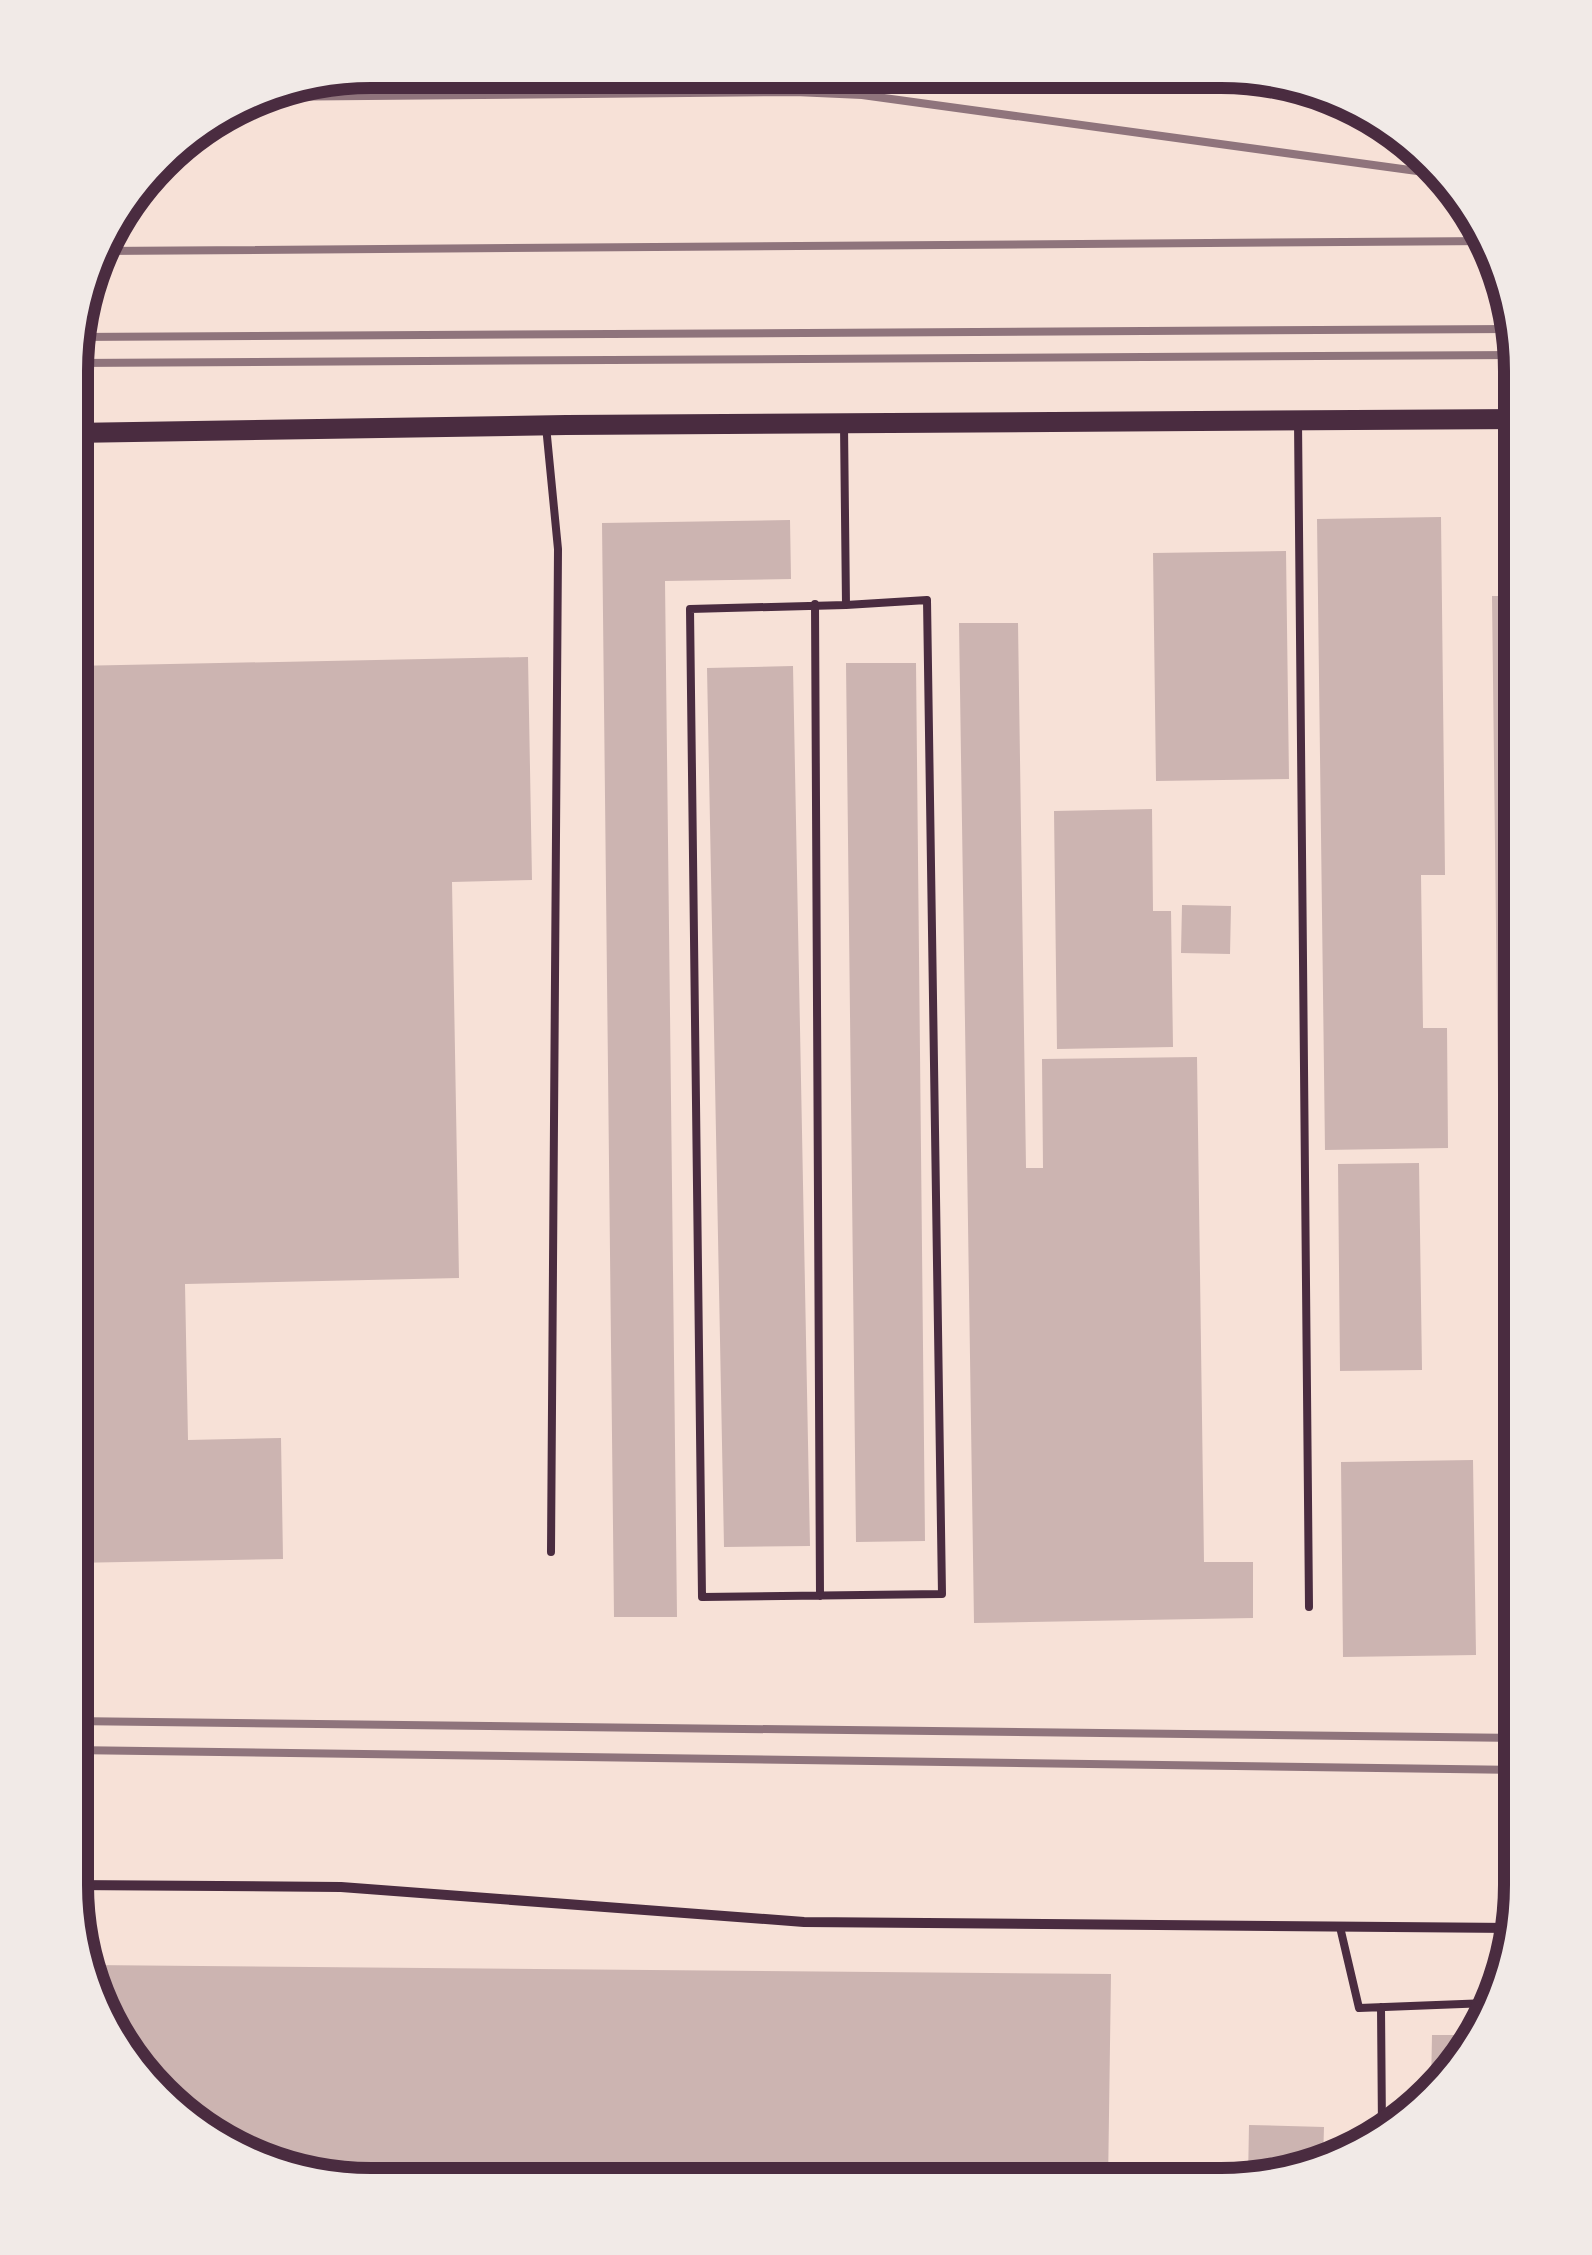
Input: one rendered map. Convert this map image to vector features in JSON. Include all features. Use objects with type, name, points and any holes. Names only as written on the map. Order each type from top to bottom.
[{"type":"main road","points":[[88,432],[1504,419]]},
{"type":"street","points":[[88,1885],[341,1887],[804,1922],[1501,1928]]},
{"type":"lane","points":[[1298,420],[1309,1607]]},
{"type":"lane","points":[[844,424],[846,605]]},
{"type":"lane","points":[[546,426],[558,549],[551,1552]]},
{"type":"lane","points":[[927,600],[942,1594],[702,1598],[690,609],[815,604],[927,600]]},
{"type":"lane","points":[[815,604],[820,1596]]},
{"type":"lane","points":[[1340,1927],[1359,2008],[1477,2003]]},
{"type":"lane","points":[[1381,2007],[1382,2118]]},
{"type":"building","points":[[1441,517],[1445,875],[1421,875],[1423,1028],[1447,1028],[1448,1148],[1325,1150],[1317,519]]},
{"type":"building","points":[[790,520],[791,579],[665,581],[677,1617],[614,1617],[602,523]]},
{"type":"building","points":[[1286,551],[1289,779],[1156,781],[1153,553]]},
{"type":"building","points":[[1492,596],[1504,596],[1504,1178],[1499,1178]]},
{"type":"building","points":[[959,623],[1018,623],[1026,1168],[1043,1168],[1042,1059],[1197,1057],[1204,1562],[1253,1562],[1253,1618],[974,1623]]},
{"type":"building","points":[[528,657],[532,880],[452,882],[459,1278],[185,1284],[188,1440],[281,1438],[283,1559],[88,1563],[88,666]]},
{"type":"building","points":[[846,663],[916,663],[925,1541],[856,1542]]},
{"type":"building","points":[[793,666],[810,1546],[724,1547],[707,668]]},
{"type":"building","points":[[1152,809],[1153,911],[1171,911],[1173,1047],[1057,1049],[1054,811]]},
{"type":"building","points":[[1182,905],[1231,906],[1230,954],[1181,953]]},
{"type":"building","points":[[1419,1163],[1422,1370],[1340,1371],[1338,1164]]},
{"type":"building","points":[[1473,1460],[1476,1655],[1343,1657],[1341,1462]]},
{"type":"building","points":[[100,1965],[1111,1974],[1108,2168],[371,2168],[316,2162],[280,2152],[213,2120],[158,2071],[135,2042]]},
{"type":"building","points":[[1432,2035],[1461,2035],[1457,2042],[1431,2074]]},
{"type":"building","points":[[1249,2125],[1324,2127],[1323,2147],[1248,2166]]},
{"type":"railway","points":[[300,97],[795,92],[862,95],[1422,172]]},
{"type":"railway","points":[[114,251],[1472,241]]},
{"type":"railway","points":[[90,337],[1501,329]]},
{"type":"railway","points":[[88,363],[1504,355]]},
{"type":"railway","points":[[88,1721],[1504,1738]]},
{"type":"railway","points":[[88,1750],[1504,1770]]}]
